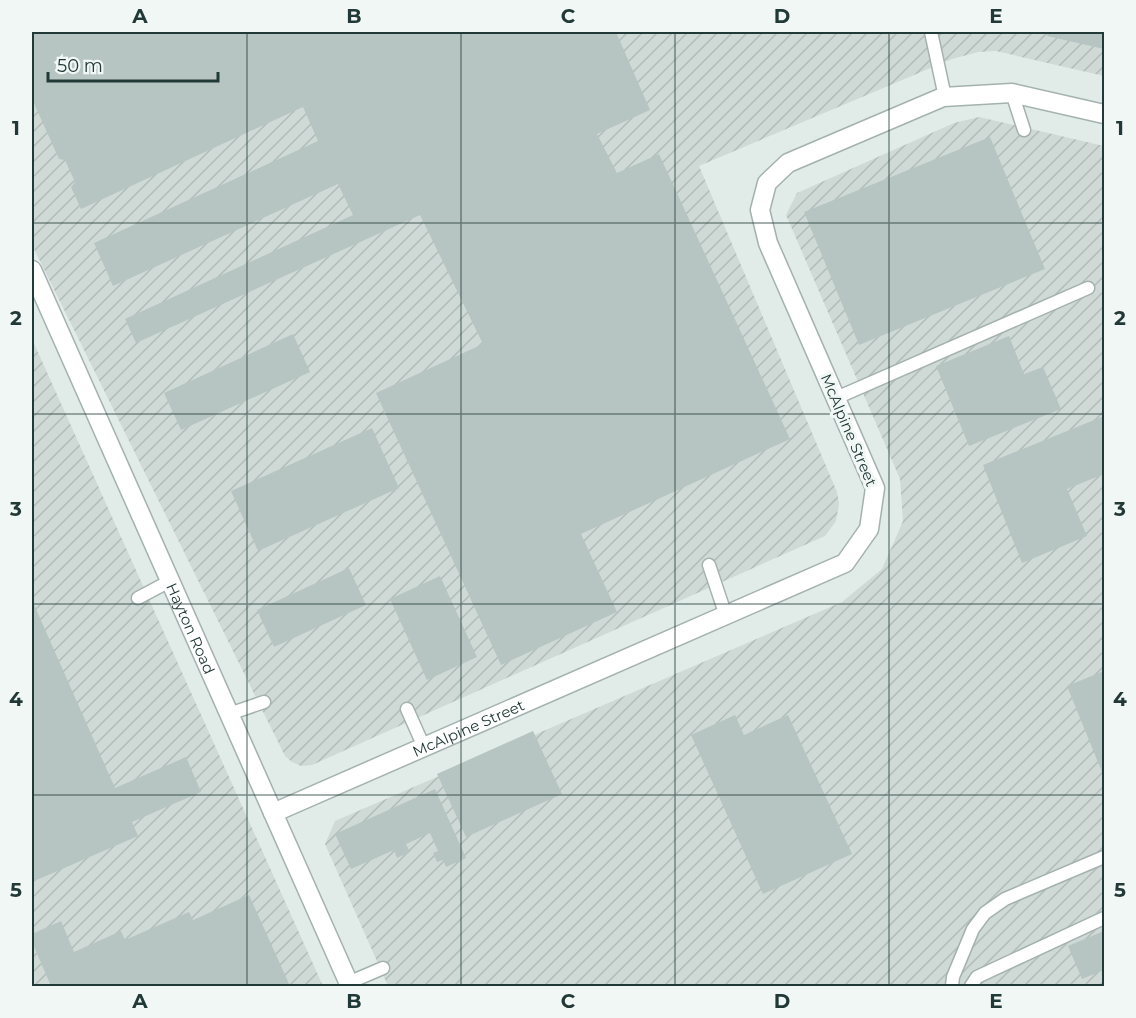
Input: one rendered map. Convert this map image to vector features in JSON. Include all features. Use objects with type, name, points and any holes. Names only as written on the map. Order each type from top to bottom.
[{"type":"street","name":"McAlpine Street","points":[[273,813],[845,563],[869,530],[875,488],[768,243],[760,210],[767,183],[788,164],[945,97],[1012,93],[1104,114]]},
{"type":"street","name":"Hayton Road","points":[[33,279],[349,985]]},
{"type":"lane","points":[[931,32],[945,97]]},
{"type":"lane","points":[[1012,93],[1024,130]]},
{"type":"lane","points":[[836,398],[1088,288]]},
{"type":"lane","points":[[709,565],[726,616]]},
{"type":"lane","points":[[138,598],[170,581]]},
{"type":"lane","points":[[229,714],[264,702]]},
{"type":"lane","points":[[407,709],[424,747]]},
{"type":"lane","points":[[952,987],[953,976],[972,929],[985,913],[1005,898],[1104,857]]},
{"type":"lane","points":[[971,987],[977,977],[1104,918]]},
{"type":"lane","points":[[349,985],[383,968]]},
{"type":"shaded area","points":[[32,32],[1104,32],[1104,76],[996,51],[978,52],[952,59],[699,166],[837,492],[839,504],[836,521],[825,536],[312,765],[301,766],[285,756],[32,245]]},
{"type":"shaded area","points":[[979,117],[1104,146],[1104,986],[388,986],[325,844],[335,821],[842,602],[882,569],[903,521],[900,479],[786,215],[797,193],[954,123]]},
{"type":"shaded area","points":[[32,339],[323,986],[32,986]]},
{"type":"building","points":[[32,32],[616,32],[650,110],[597,134],[617,173],[659,154],[790,439],[581,534],[617,612],[501,665],[376,393],[483,344],[420,215],[136,343],[125,319],[353,215],[338,184],[113,286],[94,243],[318,141],[303,107],[81,209],[71,187],[75,182],[65,160],[59,159],[32,99]]},
{"type":"building","points":[[1048,32],[1104,32],[1104,49],[1047,36]]},
{"type":"building","points":[[990,137],[1045,269],[859,345],[804,212]]},
{"type":"building","points":[[293,334],[310,372],[181,430],[164,393]]},
{"type":"building","points":[[1009,336],[1024,374],[1043,367],[1061,409],[969,446],[936,366]]},
{"type":"building","points":[[1104,416],[1104,474],[1067,489],[1087,536],[1022,563],[983,465]]},
{"type":"building","points":[[372,428],[399,488],[258,551],[231,491]]},
{"type":"building","points":[[349,568],[366,605],[274,647],[257,610]]},
{"type":"building","points":[[440,576],[477,657],[427,680],[390,599]]},
{"type":"building","points":[[32,600],[115,788],[186,757],[201,792],[132,822],[138,836],[32,882]]},
{"type":"building","points":[[1104,671],[1104,777],[1067,686]]},
{"type":"building","points":[[735,715],[744,735],[788,715],[852,854],[763,894],[691,735]]},
{"type":"building","points":[[533,731],[562,794],[466,837],[437,774]]},
{"type":"building","points":[[435,789],[466,858],[446,867],[443,860],[437,862],[433,853],[438,851],[430,833],[406,844],[410,852],[397,858],[394,850],[351,869],[335,834]]},
{"type":"building","points":[[249,895],[290,986],[51,986],[32,942],[32,934],[61,921],[74,952],[121,931],[125,940],[189,912],[193,920]]},
{"type":"building","points":[[1104,931],[1104,970],[1082,979],[1068,946]]}]
